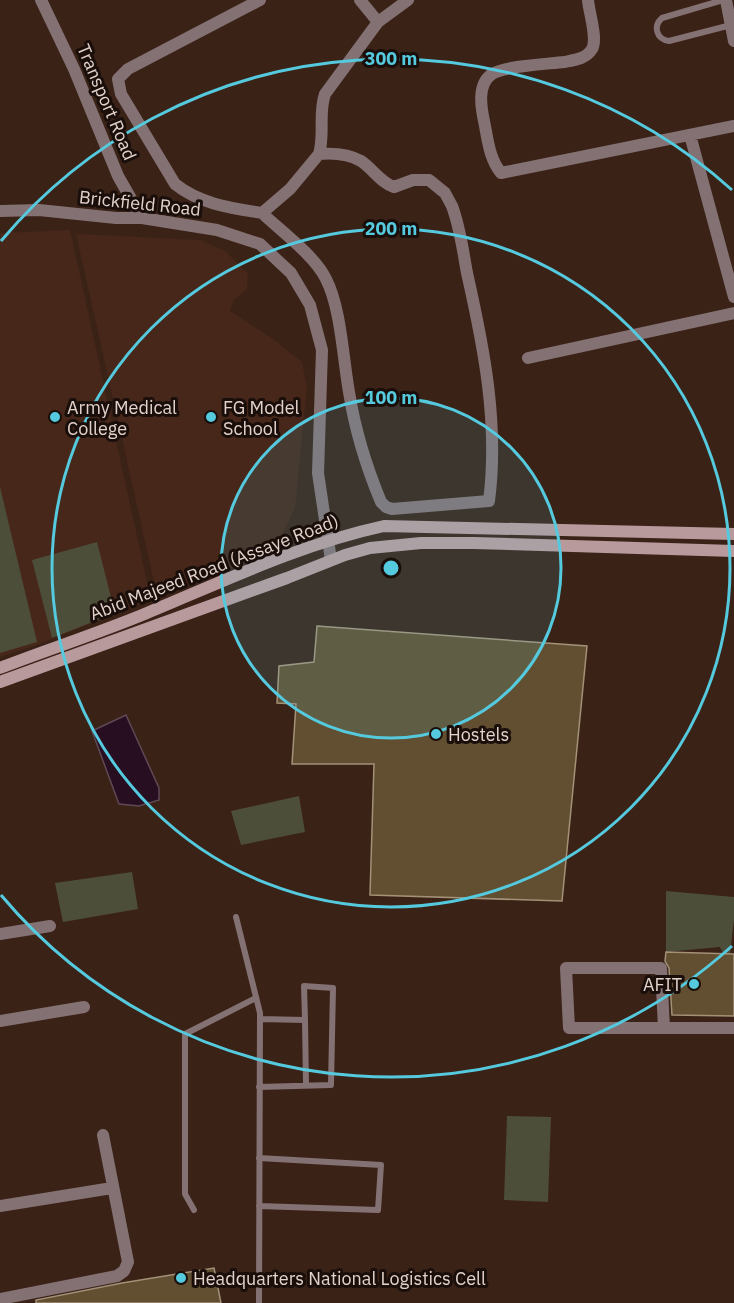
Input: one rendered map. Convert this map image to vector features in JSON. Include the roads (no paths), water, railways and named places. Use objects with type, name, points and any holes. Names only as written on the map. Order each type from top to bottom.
[{"type":"main road","name":"Abid Majeed Road (Assaye Road)","points":[[0,668],[132,619],[273,561],[352,533],[384,526],[734,534]]},
{"type":"main road","name":"Abid Majeed Road (Assaye Road)","points":[[0,682],[331,560],[370,548],[421,543],[734,551]]},
{"type":"street","name":"Transport Road","points":[[40,0],[74,69],[118,176],[142,218]]},
{"type":"street","points":[[260,0],[128,69],[118,79],[121,94],[175,184],[209,202],[262,213],[311,258],[327,279],[338,321],[360,447],[381,502],[392,509],[489,501],[492,441],[488,385],[473,301],[452,206],[445,193],[429,180],[413,180],[394,187],[382,181],[362,161],[319,154]]},
{"type":"street","points":[[360,0],[378,22]]},
{"type":"street","points":[[262,213],[290,189],[319,154],[322,138],[321,106],[334,79],[378,22],[408,0]]},
{"type":"street","points":[[588,0],[596,40],[591,51],[579,59],[491,74],[484,84],[480,102],[494,164],[501,173],[734,126]]},
{"type":"street","points":[[724,0],[734,40]]},
{"type":"street","points":[[690,135],[734,297]]},
{"type":"street","name":"Brickfield Road","points":[[0,211],[39,210],[116,218],[142,218],[218,230],[260,244],[291,273],[310,304],[322,350],[318,473],[331,560]]},
{"type":"street","points":[[528,358],[734,313]]},
{"type":"street","points":[[0,934],[50,926]]},
{"type":"street","points":[[664,1028],[661,968],[566,968],[569,1028],[734,1029]]},
{"type":"street","points":[[0,1021],[84,1006]]},
{"type":"street","points":[[0,1299],[117,1276],[124,1270],[128,1262],[103,1136]]},
{"type":"street","points":[[0,1206],[112,1188]]},
{"type":"lane","points":[[724,0],[662,18],[656,27],[658,36],[669,41],[731,25]]},
{"type":"lane","points":[[236,917],[260,1019],[259,1303]]},
{"type":"lane","points":[[259,1087],[331,1085],[333,988],[304,986],[306,1085]]},
{"type":"lane","points":[[194,1210],[185,1194],[185,1034],[256,998]]},
{"type":"lane","points":[[260,1019],[304,1020]]},
{"type":"lane","points":[[259,1158],[381,1165],[378,1210],[259,1206]]},
{"type":"place","name":"Army Medical College","points":[[55,417]]},
{"type":"place","name":"FG Model School","points":[[211,417]]},
{"type":"place","name":"Hostels","points":[[436,734]]},
{"type":"place","name":"AFIT","points":[[694,984]]},
{"type":"place","name":"Headquarters National Logistics Cell","points":[[181,1278]]}]
